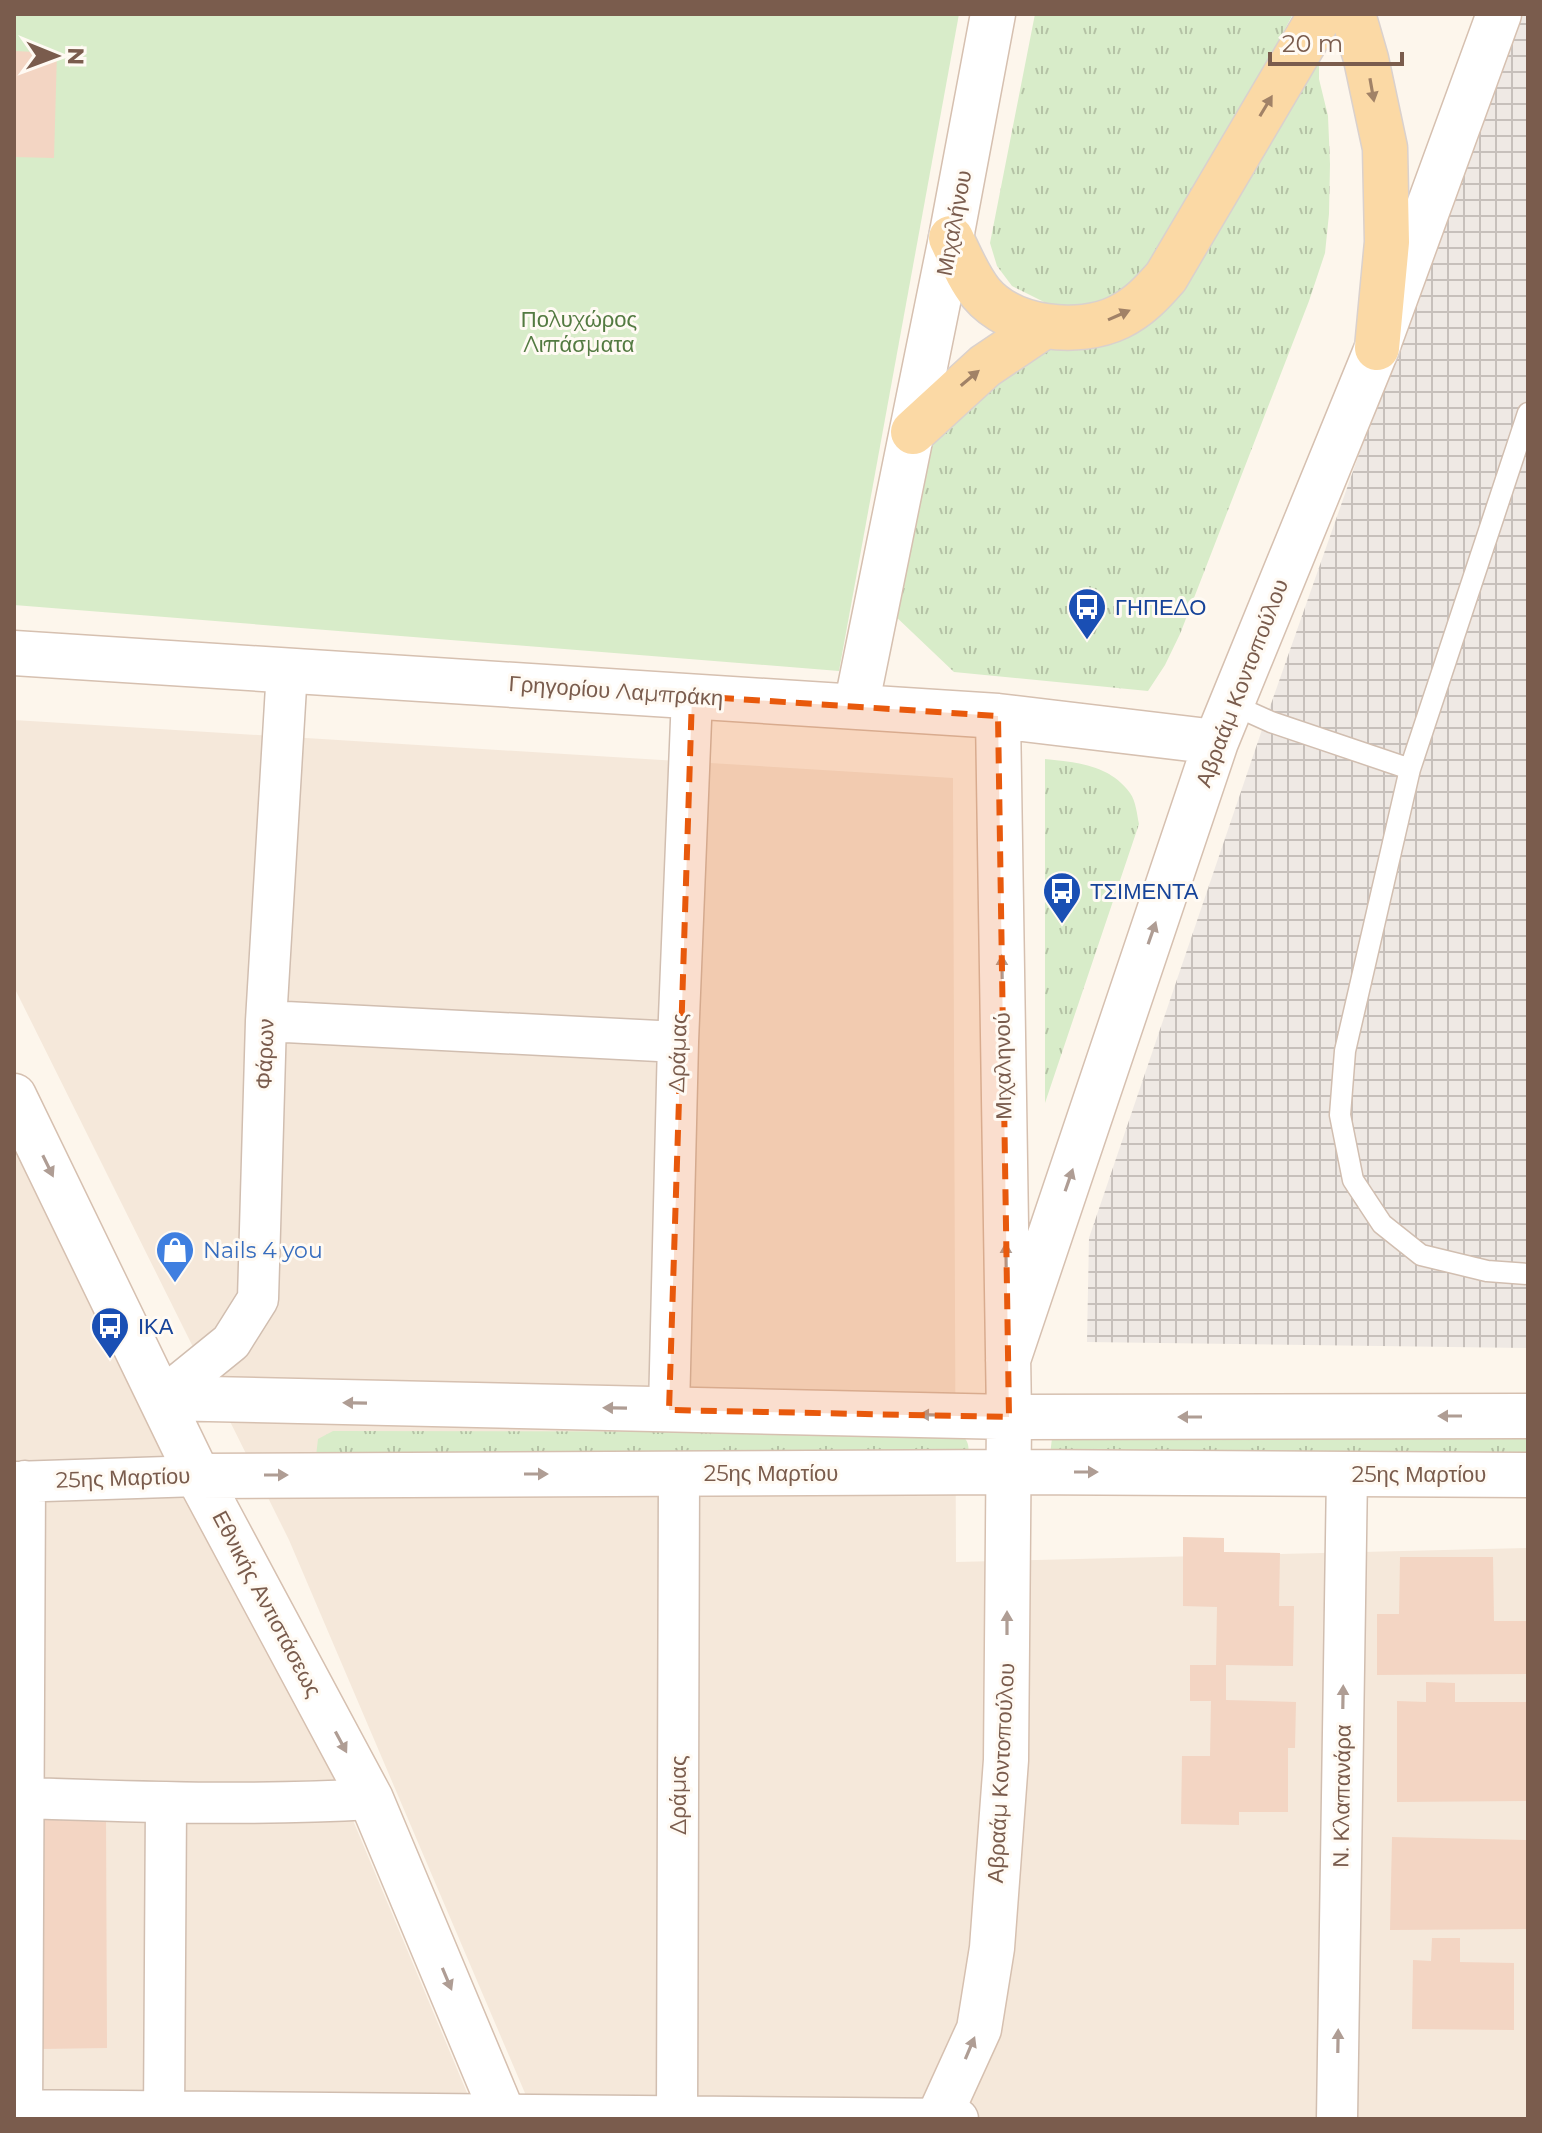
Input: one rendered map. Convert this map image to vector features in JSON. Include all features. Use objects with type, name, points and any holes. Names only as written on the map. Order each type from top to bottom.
[{"type":"main road","points":[[951,238],[981,293],[1004,313],[1043,327],[1077,327],[1116,318],[1145,301],[1166,277],[1321,14]]},
{"type":"main road","points":[[1353,14],[1385,148],[1387,242],[1377,348]]},
{"type":"main road","points":[[913,432],[985,366],[1043,327]]},
{"type":"street","name":"Μιχαλήνου","points":[[913,432],[993,14]]},
{"type":"street","name":"Αβραάμ Κοντοπούλου","points":[[1008,1360],[1224,723],[1377,348],[1499,14]]},
{"type":"street","points":[[856,707],[913,432]]},
{"type":"street","name":"Γρηγορίου Λαμπράκη","points":[[14,653],[998,716],[1224,723]]},
{"type":"street","name":"Φάρων","points":[[162,1398],[231,1342],[258,1299],[266,1021],[287,670]]},
{"type":"street","name":"Δράμας","points":[[669,1410],[678,1042],[692,696]]},
{"type":"street","name":"Μιχαληνού","points":[[998,716],[1009,1417]]},
{"type":"street","points":[[266,1021],[678,1042]]},
{"type":"street","name":"Εθνικής Αντιστάσεως","points":[[14,1096],[198,1476],[371,1799],[504,2117]]},
{"type":"street","points":[[162,1398],[1009,1417],[1528,1416]]},
{"type":"street","name":"Αβραάμ Κοντοπούλου","points":[[938,2119],[979,2029],[992,1948],[1006,1760],[1009,1417]]},
{"type":"street","name":"25ης Μαρτίου","points":[[20,1482],[198,1476],[1008,1472],[1528,1475]]},
{"type":"street","name":"Δράμας","points":[[677,2117],[679,1474]]},
{"type":"street","name":"Ν. Κλαπανάρα","points":[[1337,2119],[1347,1474]]},
{"type":"street","points":[[20,1482],[24,1798],[19,2113],[958,2119]]},
{"type":"street","points":[[24,1798],[166,1803],[304,1803],[371,1799]]},
{"type":"street","points":[[164,2115],[166,1803]]},
{"type":"lane","points":[[1528,413],[1410,769],[1345,1051],[1340,1115],[1353,1180],[1382,1224],[1421,1255],[1487,1271],[1528,1274]]},
{"type":"lane","points":[[1224,723],[1271,722],[1410,769]]},
{"type":"highlighted area","points":[[692,696],[998,716],[1009,1417],[669,1410]]},
{"type":"shaded area","points":[[1514,14],[1528,14],[1528,1348],[1087,1342],[1089,1238],[1266,718]]},
{"type":"shaded area","points":[[14,720],[953,778],[956,1562],[1528,1548],[1528,2119],[536,2119],[289,1540],[14,987]]},
{"type":"shaded area","points":[[14,1103],[257,1591],[478,2119],[14,2119]]},
{"type":"green space","name":"Πολυχώρος Λιπάσματα","points":[[14,14],[959,14],[839,671],[14,605]]},
{"type":"green space","points":[[1035,14],[1293,14],[1153,271],[1100,308],[1056,308],[1012,286],[997,266],[990,243]]},
{"type":"green space","points":[[1319,47],[1319,79],[1328,116],[1330,164],[1325,253],[1180,634],[1165,665],[1148,691],[954,672],[892,613],[921,461],[939,421],[1036,347],[1101,338]]},
{"type":"green space","points":[[1045,759],[1092,767],[1113,776],[1132,796],[1139,824],[1045,1103]]},
{"type":"green space","points":[[1528,1430],[1528,1466],[1050,1455],[1052,1438]]},
{"type":"green space","points":[[333,1431],[956,1432],[965,1439],[969,1452],[968,1456],[316,1456],[318,1439]]},
{"type":"building","points":[[14,51],[57,53],[54,158],[14,157]]},
{"type":"building","points":[[1183,1537],[1224,1538],[1224,1552],[1280,1553],[1279,1606],[1294,1606],[1293,1666],[1226,1665],[1226,1700],[1296,1702],[1295,1748],[1288,1748],[1288,1812],[1239,1812],[1239,1825],[1181,1824],[1182,1756],[1210,1756],[1211,1701],[1190,1701],[1190,1665],[1216,1665],[1217,1607],[1183,1606]]},
{"type":"building","points":[[1400,1557],[1493,1557],[1494,1621],[1528,1621],[1528,1674],[1377,1675],[1377,1614],[1399,1614]]},
{"type":"building","points":[[1426,1682],[1455,1683],[1455,1702],[1528,1702],[1528,1801],[1397,1802],[1397,1701],[1426,1702]]},
{"type":"building","points":[[41,1813],[106,1814],[107,2048],[42,2049]]},
{"type":"building","points":[[1392,1837],[1528,1840],[1528,1929],[1390,1930]]},
{"type":"building","points":[[1432,1938],[1460,1938],[1460,1962],[1514,1963],[1514,2030],[1412,2029],[1413,1960],[1431,1961]]},
{"type":"place","name":"ΓΗΠΕΔΟ","points":[[1087,641]]},
{"type":"place","name":"ΤΣΙΜΕΝΤΑ","points":[[1062,925]]},
{"type":"place","name":"Nails 4 you","points":[[175,1284]]},
{"type":"place","name":"ΙΚΑ","points":[[110,1360]]}]
